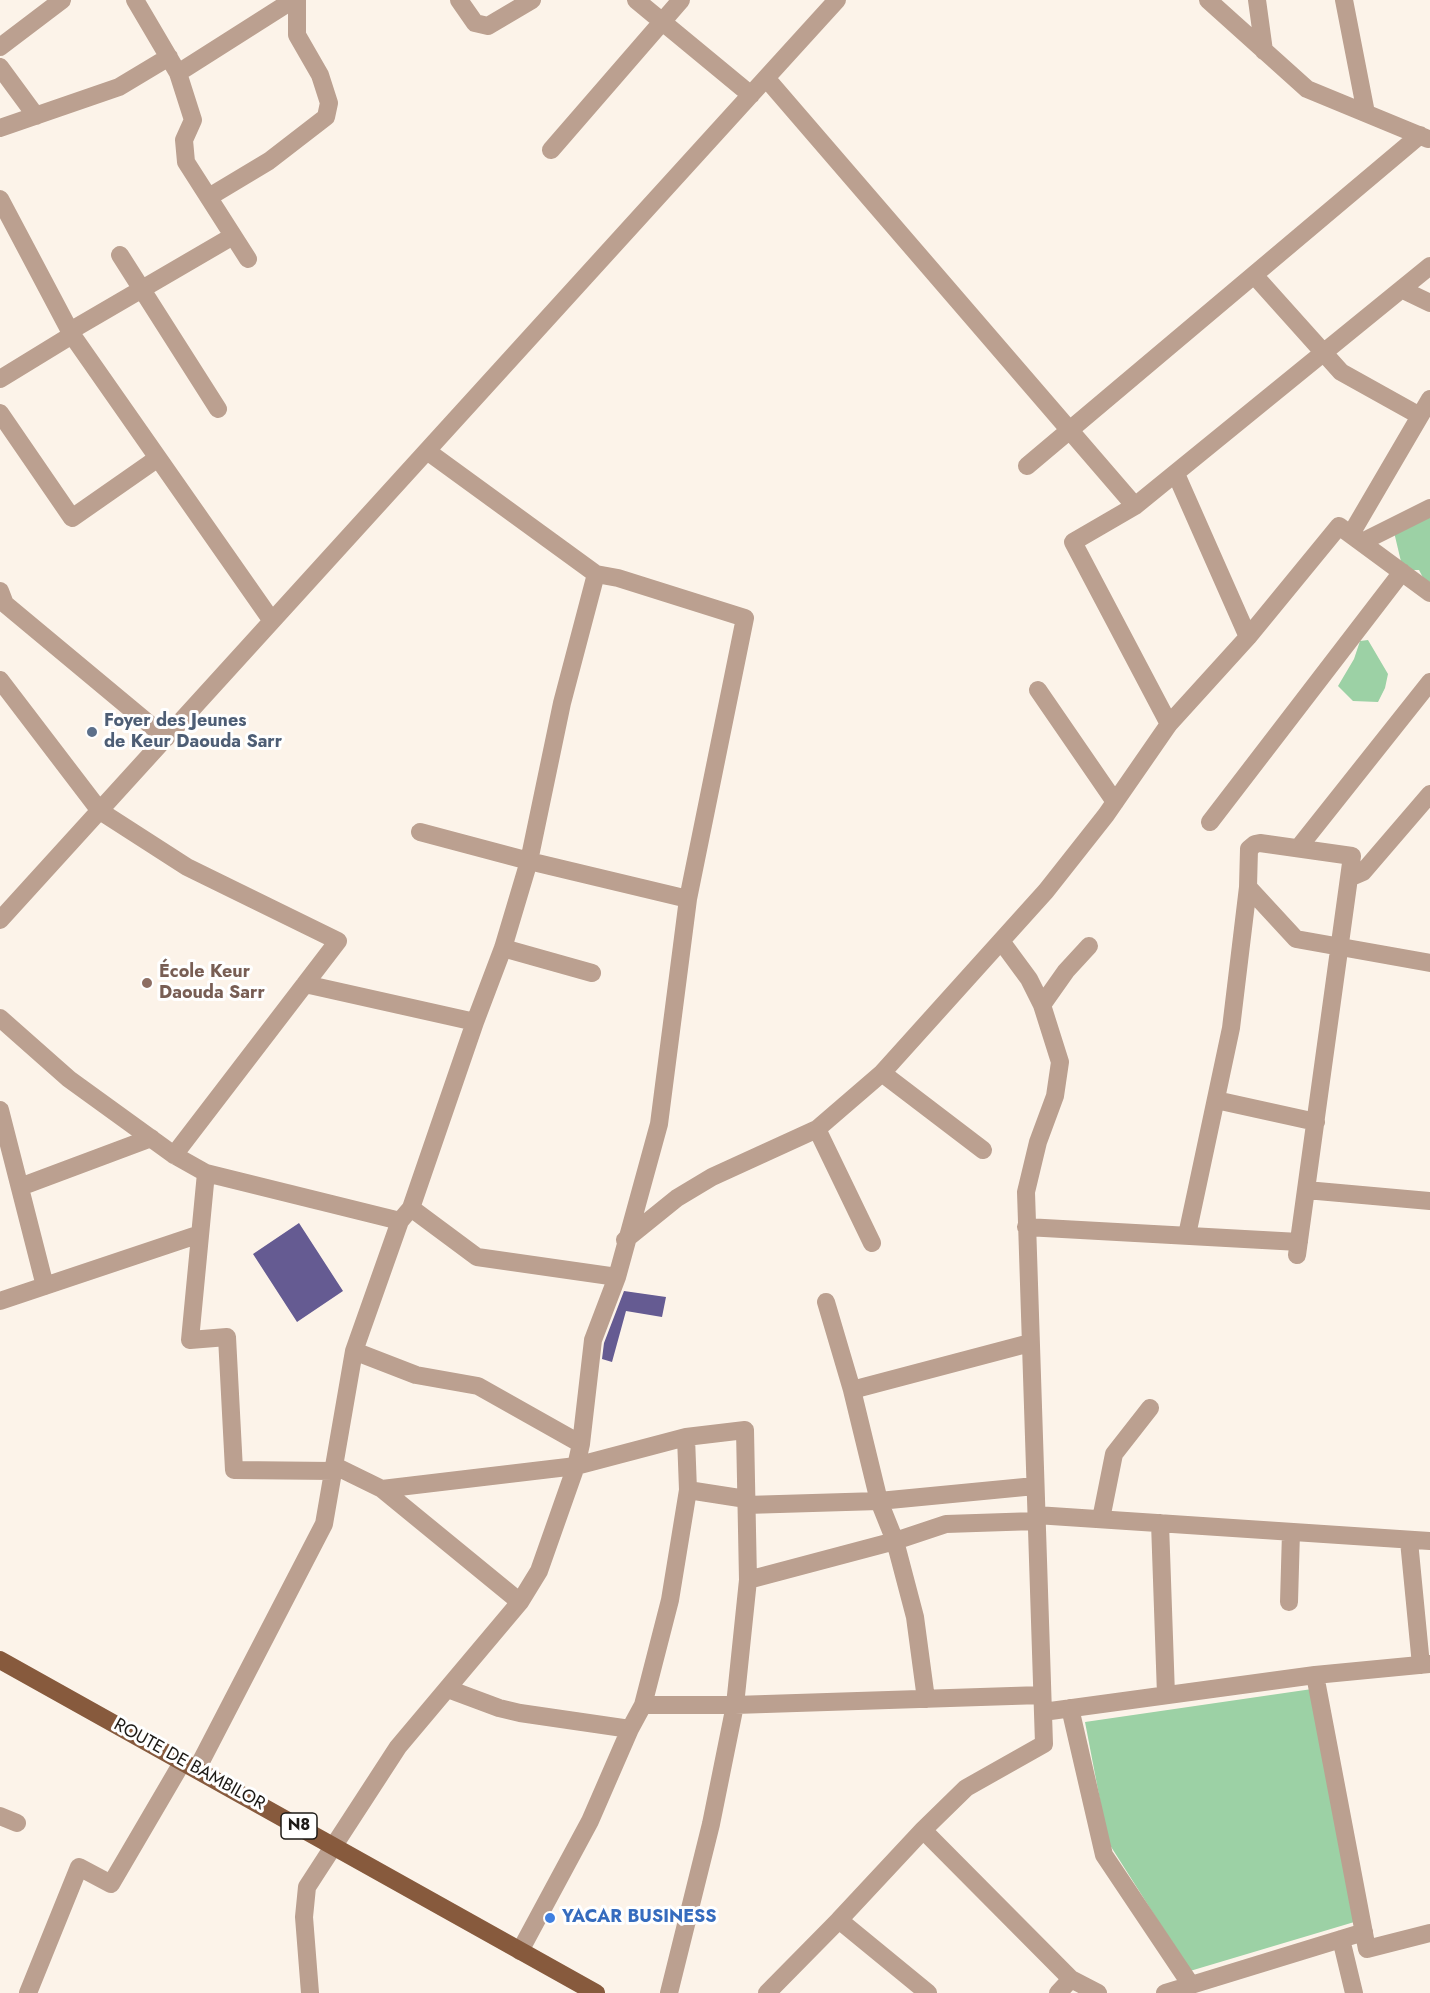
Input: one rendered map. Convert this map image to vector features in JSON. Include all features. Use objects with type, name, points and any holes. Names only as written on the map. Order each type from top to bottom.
[{"type":"main road","name":"ROUTE DE BAMBILOR","points":[[0,1660],[596,1993]]},
{"type":"street","points":[[0,47],[62,0]]},
{"type":"street","points":[[135,0],[178,73],[193,120],[184,140],[186,162],[248,259]]},
{"type":"street","points":[[178,73],[292,0]]},
{"type":"street","points":[[209,197],[269,161],[326,117],[329,103],[320,75],[297,35],[297,0]]},
{"type":"street","points":[[459,0],[475,23],[488,26],[532,0]]},
{"type":"street","points":[[636,0],[751,95]]},
{"type":"street","points":[[551,150],[681,0]]},
{"type":"street","points":[[0,920],[837,0]]},
{"type":"street","points":[[1027,466],[1254,275],[1425,137],[1307,89],[1208,0]]},
{"type":"street","points":[[1257,0],[1264,51]]},
{"type":"street","points":[[1344,0],[1366,113]]},
{"type":"street","points":[[0,128],[119,87],[169,57]]},
{"type":"street","points":[[0,67],[36,116]]},
{"type":"street","points":[[766,78],[1135,506]]},
{"type":"street","points":[[0,199],[71,333],[272,621]]},
{"type":"street","points":[[0,379],[71,333],[233,236]]},
{"type":"street","points":[[120,255],[218,409]]},
{"type":"street","points":[[1169,724],[1073,542],[1135,506],[1430,266]]},
{"type":"street","points":[[1254,275],[1341,372],[1420,416]]},
{"type":"street","points":[[1403,290],[1430,303]]},
{"type":"street","points":[[1357,538],[1430,399]]},
{"type":"street","points":[[0,414],[72,518],[158,458]]},
{"type":"street","points":[[310,1993],[304,1917],[307,1887],[398,1747],[520,1602],[539,1571],[576,1466],[581,1444],[593,1340],[617,1277],[659,1124],[688,899],[745,618],[618,578],[596,574],[427,452]]},
{"type":"street","points":[[1176,474],[1248,637]]},
{"type":"street","points":[[1357,538],[1430,508]]},
{"type":"street","points":[[626,1240],[677,1198],[712,1177],[817,1129],[882,1073],[1046,891],[1115,802],[1169,724],[1248,637],[1339,526],[1430,593]]},
{"type":"street","points":[[1210,822],[1402,572]]},
{"type":"street","points":[[34,1991],[79,1867],[111,1884],[190,1765],[324,1524],[354,1351],[503,948],[529,861],[562,703],[596,574]]},
{"type":"street","points":[[0,591],[5,604],[166,738]]},
{"type":"street","points":[[0,680],[100,811],[187,867],[338,942],[174,1155]]},
{"type":"street","points":[[1299,848],[1430,682]]},
{"type":"street","points":[[1038,690],[1115,802]]},
{"type":"street","points":[[1349,878],[1363,872],[1430,794]]},
{"type":"street","points":[[420,832],[688,899]]},
{"type":"street","points":[[1026,1227],[1187,1235],[1298,1248],[1352,856],[1255,843],[1250,849],[1248,887],[1231,1028],[1187,1235]]},
{"type":"street","points":[[1248,887],[1296,939],[1430,963]]},
{"type":"street","points":[[767,1993],[966,1788],[1044,1744],[1026,1192],[1038,1142],[1055,1096],[1060,1062],[1042,1005],[1029,980],[1001,941]]},
{"type":"street","points":[[1042,1005],[1066,971],[1089,946]]},
{"type":"street","points":[[503,948],[592,973]]},
{"type":"street","points":[[305,984],[475,1023]]},
{"type":"street","points":[[0,1018],[69,1079],[174,1155],[206,1173],[405,1215],[477,1257],[617,1277]]},
{"type":"street","points":[[882,1073],[983,1150]]},
{"type":"street","points":[[1216,1100],[1316,1122]]},
{"type":"street","points":[[0,1110],[45,1286]]},
{"type":"street","points":[[817,1129],[872,1243]]},
{"type":"street","points":[[20,1187],[150,1138]]},
{"type":"street","points":[[206,1173],[190,1340],[227,1337],[234,1470],[335,1468],[382,1489],[520,1602]]},
{"type":"street","points":[[1306,1190],[1430,1201]]},
{"type":"street","points":[[0,1301],[200,1234]]},
{"type":"street","points":[[826,1302],[852,1390],[879,1501],[895,1541],[915,1617],[926,1699]]},
{"type":"street","points":[[852,1390],[1030,1343]]},
{"type":"street","points":[[354,1351],[416,1375],[478,1386],[581,1444]]},
{"type":"street","points":[[1101,1519],[1114,1454],[1150,1408]]},
{"type":"street","points":[[382,1489],[576,1466],[686,1437],[745,1430],[748,1580],[735,1705],[711,1824],[669,1993]]},
{"type":"street","points":[[520,1951],[590,1821],[630,1729],[643,1705],[670,1600],[688,1490],[686,1437]]},
{"type":"street","points":[[688,1490],[746,1502],[879,1501],[1035,1486]]},
{"type":"street","points":[[748,1580],[895,1541],[946,1524],[1036,1518],[1101,1519],[1430,1541]]},
{"type":"street","points":[[1160,1523],[1166,1695]]},
{"type":"street","points":[[1289,1602],[1291,1532]]},
{"type":"street","points":[[643,1705],[735,1705],[926,1699],[1042,1704],[1070,1708],[1316,1675],[1426,1665],[1409,1541]]},
{"type":"street","points":[[1316,1675],[1367,1949],[1430,1934]]},
{"type":"street","points":[[448,1689],[510,1711],[630,1729]]},
{"type":"street","points":[[1070,1708],[1104,1855],[1191,1985]]},
{"type":"street","points":[[923,1830],[1071,1979],[1098,1993]]},
{"type":"street","points":[[839,1920],[928,1993]]},
{"type":"street","points":[[1165,1993],[1364,1932]]},
{"type":"street","points":[[1341,1939],[1354,1993]]},
{"type":"street","points":[[1058,1993],[1071,1979]]},
{"type":"green space","points":[[1430,512],[1430,591],[1419,570],[1403,570],[1394,532]]},
{"type":"green space","points":[[1368,640],[1388,674],[1385,688],[1378,702],[1353,701],[1338,686],[1354,659],[1360,641]]},
{"type":"green space","points":[[1312,1689],[1361,1920],[1190,1971],[1108,1842],[1085,1722]]},
{"type":"building","points":[[299,1223],[343,1291],[297,1322],[253,1254]]},
{"type":"building","points":[[624,1291],[666,1297],[662,1317],[626,1311],[612,1362],[602,1359],[604,1343]]},
{"type":"place","name":"Foyer des Jeunes de Keur Daouda Sarr","points":[[92,732]]},
{"type":"place","name":"École Keur Daouda Sarr","points":[[147,983]]},
{"type":"place","name":"YACAR BUSINESS","points":[[550,1918]]}]
